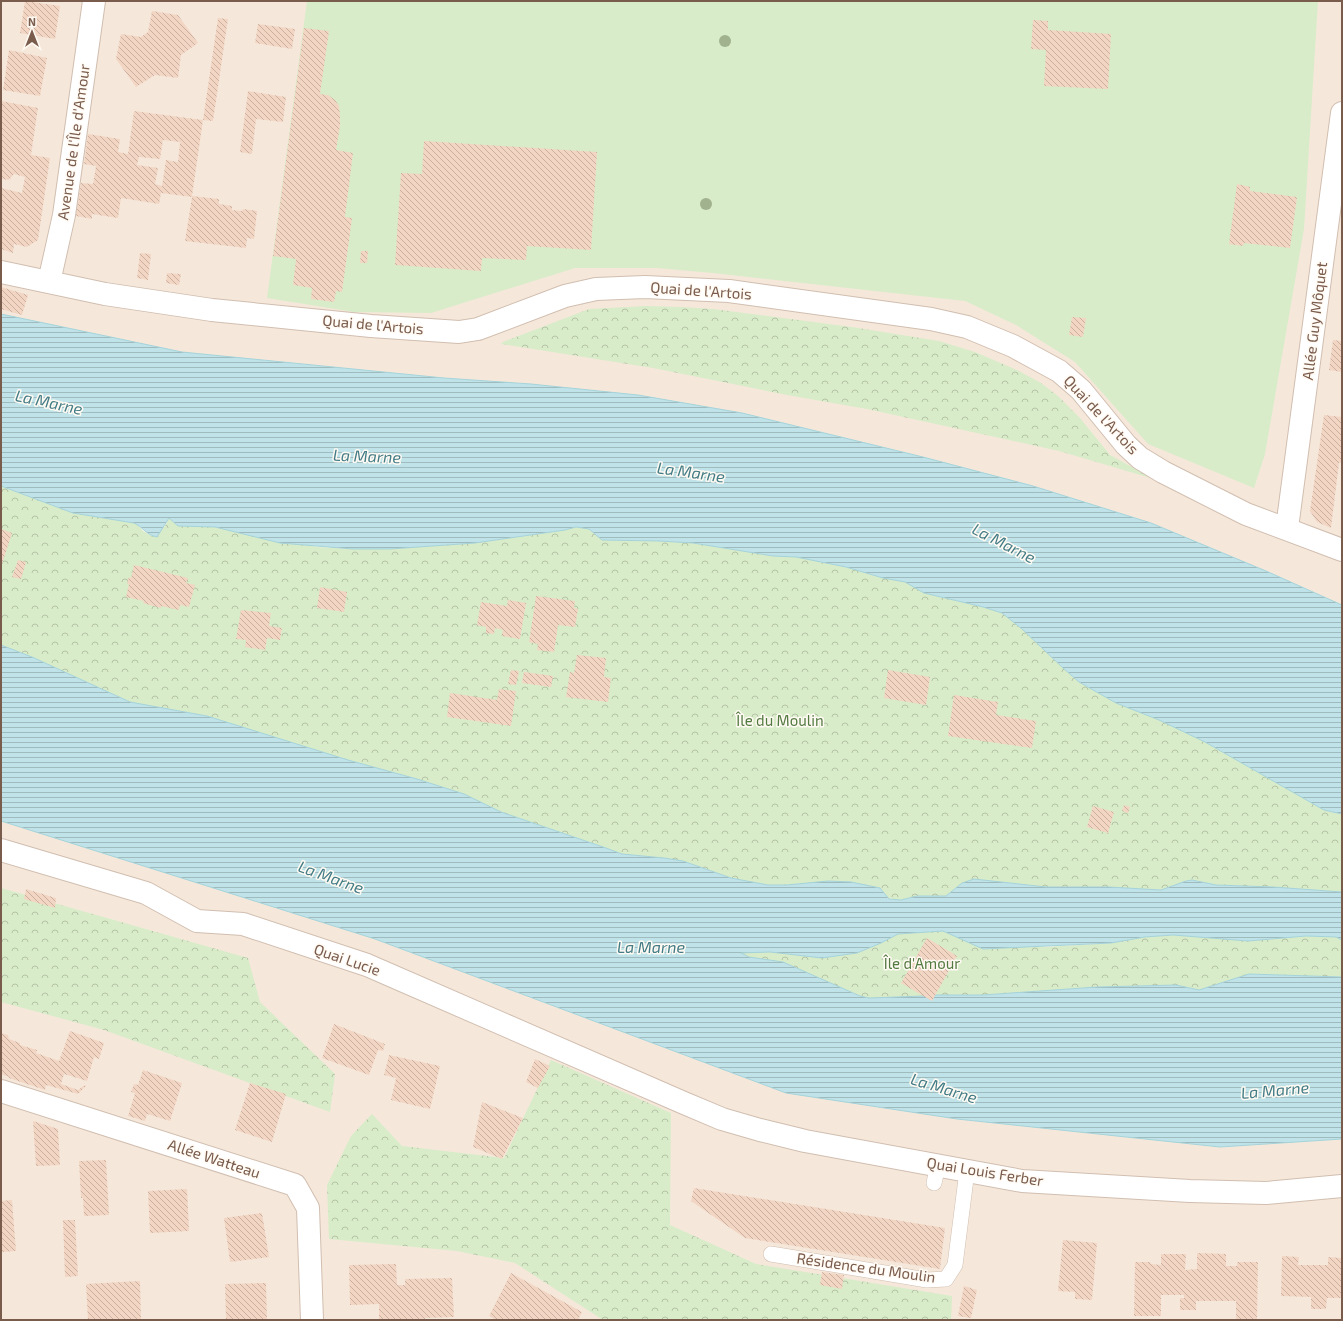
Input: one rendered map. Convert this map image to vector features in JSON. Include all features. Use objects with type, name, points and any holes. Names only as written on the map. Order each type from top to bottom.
[{"type":"street","name":"Avenue de l'Île d'Amour","points":[[49,282],[64,215],[94,1]]},
{"type":"street","name":"Allée Guy Môquet","points":[[1287,528],[1342,113]]},
{"type":"street","name":"Quai de l'Artois","points":[[1,272],[105,294],[212,310],[371,326],[459,332],[478,329],[565,296],[596,289],[645,287],[729,291],[931,319],[967,326],[1013,346],[1059,371],[1081,390],[1126,445],[1140,458],[1162,472],[1246,514],[1287,528],[1342,550]]},
{"type":"street","name":"Quai Lucie","points":[[1,850],[146,893],[197,921],[243,924],[367,965],[684,1103]]},
{"type":"street","name":"Allée Watteau","points":[[1,1091],[294,1185],[308,1208],[312,1320]]},
{"type":"street","name":"Quai Louis Ferber","points":[[684,1103],[722,1119],[760,1130],[936,1174],[968,1171],[1022,1181],[1190,1191],[1266,1193],[1342,1186]]},
{"type":"lane","name":"Résidence du Moulin","points":[[771,1254],[927,1280],[946,1279],[955,1265],[968,1171]]},
{"type":"shaded area","points":[[1,1],[1342,1],[1342,605],[1266,571],[1151,523],[1033,486],[923,457],[742,413],[638,395],[531,384],[444,378],[182,352],[1,314]]},
{"type":"shaded area","points":[[1,821],[375,939],[786,1093],[957,1119],[1220,1147],[1342,1139],[1342,1320],[1,1320]]},
{"type":"green space","points":[[307,1],[1318,1],[1304,229],[1265,454],[1254,488],[1148,444],[1075,362],[1016,325],[965,301],[657,268],[575,268],[431,313],[354,312],[267,298]]},
{"type":"green space","points":[[646,306],[713,309],[852,327],[939,341],[975,352],[1019,371],[1041,383],[1058,396],[1080,418],[1110,455],[1154,479],[1059,451],[867,409],[787,395],[653,368],[501,344],[589,309]]},
{"type":"green space","name":"Île du Moulin","points":[[1,486],[73,513],[134,523],[143,531],[152,536],[165,526],[169,518],[178,526],[215,527],[261,538],[318,547],[390,549],[475,543],[565,530],[576,527],[589,529],[602,540],[693,543],[773,556],[796,557],[846,567],[883,578],[905,582],[924,593],[1002,613],[1022,629],[1079,682],[1116,703],[1159,720],[1205,742],[1324,810],[1342,814],[1342,892],[1216,885],[1192,880],[1161,890],[962,883],[946,896],[917,896],[901,900],[787,885],[768,885],[731,878],[683,861],[622,854],[501,812],[464,794],[417,779],[348,760],[207,716],[130,702],[32,657],[1,645]]},
{"type":"green space","points":[[1,888],[248,958],[260,1002],[335,1074],[330,1112],[104,1030],[1,1002]]},
{"type":"green space","name":"Île d'Amour","points":[[943,931],[1045,947],[1111,943],[1145,937],[1173,935],[1248,941],[1306,936],[1336,937],[1342,940],[1342,977],[1249,974],[1199,990],[1176,985],[1097,987],[983,995],[935,995],[932,1001],[924,996],[869,998],[860,996],[783,962],[749,957],[740,953],[770,952],[823,958],[857,953],[898,934]]},
{"type":"green space","points":[[551,1060],[671,1113],[670,1225],[756,1264],[952,1296],[951,1320],[603,1320],[515,1263],[457,1251],[329,1239],[327,1185],[351,1136],[372,1114],[402,1146],[504,1158]]},
{"type":"water","name":"La Marne","points":[[1,314],[182,352],[444,378],[531,384],[638,395],[742,413],[923,457],[1033,486],[1151,523],[1266,571],[1342,605],[1342,814],[1324,810],[1205,742],[1159,720],[1116,703],[1079,682],[1022,629],[1002,613],[924,593],[905,582],[883,578],[846,567],[796,557],[773,556],[693,543],[602,540],[589,529],[576,527],[565,530],[475,543],[390,549],[353,549],[280,543],[215,527],[178,526],[169,518],[157,537],[150,535],[134,523],[73,513],[1,486]]},
{"type":"water","name":"La Marne","points":[[1,645],[32,657],[130,702],[207,716],[348,760],[417,779],[464,794],[501,812],[622,854],[683,861],[731,878],[768,885],[787,885],[828,881],[851,882],[880,888],[889,899],[901,900],[917,896],[946,896],[962,883],[974,879],[1046,887],[1109,887],[1161,890],[1192,880],[1216,885],[1342,892],[1342,940],[1336,937],[1306,936],[1248,941],[1173,935],[1145,937],[1111,943],[983,949],[943,931],[898,934],[857,953],[822,958],[770,952],[741,953],[749,957],[783,962],[860,996],[869,998],[924,996],[930,999],[935,995],[983,995],[1097,987],[1176,985],[1199,990],[1249,974],[1342,977],[1342,1139],[1220,1147],[957,1119],[786,1093],[375,939],[1,821]]},
{"type":"building","points":[[25,1],[60,6],[55,39],[20,33]]},
{"type":"building","points":[[152,11],[178,15],[198,43],[181,55],[178,78],[155,75],[136,87],[116,59],[121,34],[141,37],[148,32]]},
{"type":"building","points":[[218,18],[228,19],[213,121],[203,120]]},
{"type":"building","points":[[1033,20],[1048,21],[1048,30],[1111,34],[1108,89],[1044,86],[1046,50],[1031,49]]},
{"type":"building","points":[[258,24],[295,29],[292,49],[255,43]]},
{"type":"building","points":[[304,28],[329,31],[320,94],[328,95],[335,100],[339,106],[340,126],[336,150],[353,153],[345,217],[352,218],[342,292],[336,291],[334,302],[311,299],[312,288],[293,285],[296,259],[273,256]]},
{"type":"building","points":[[9,50],[47,58],[40,96],[3,90]]},
{"type":"building","points":[[248,91],[286,97],[283,122],[256,119],[252,154],[240,152]]},
{"type":"building","points":[[1,101],[38,108],[31,155],[50,158],[38,240],[27,247],[14,244],[13,253],[1,249],[1,188],[22,193],[25,177],[14,174],[9,180],[1,179]]},
{"type":"building","points":[[134,111],[203,120],[192,196],[219,199],[219,204],[232,206],[232,210],[242,211],[243,209],[257,211],[254,239],[247,238],[246,248],[185,241],[192,197],[161,193],[159,204],[121,198],[118,218],[92,214],[92,219],[76,216],[81,183],[93,184],[96,166],[84,164],[88,134],[120,139],[118,152],[128,154]],"holes":[[[163,140],[180,142],[178,162],[166,160],[162,186],[155,184],[158,168],[137,165],[139,157],[160,159]]]},
{"type":"building","points":[[424,141],[597,152],[591,250],[527,246],[526,260],[482,258],[481,271],[395,265],[401,173],[422,174]]},
{"type":"building","points":[[1237,184],[1250,187],[1250,191],[1297,197],[1290,248],[1244,243],[1243,246],[1229,244]]},
{"type":"building","points":[[361,251],[368,251],[367,263],[360,263]]},
{"type":"building","points":[[140,253],[151,254],[148,280],[137,278]]},
{"type":"building","points":[[167,273],[181,274],[179,285],[166,283]]},
{"type":"building","points":[[1,287],[28,295],[22,315],[1,309]]},
{"type":"building","points":[[1072,317],[1086,318],[1083,337],[1069,335]]},
{"type":"building","points":[[1333,340],[1342,341],[1342,372],[1329,370]]},
{"type":"building","points":[[1324,415],[1342,417],[1342,463],[1339,463],[1331,528],[1317,522],[1310,511]]},
{"type":"building","points":[[1,529],[12,533],[1,567]]},
{"type":"building","points":[[18,560],[26,562],[21,579],[12,577]]},
{"type":"building","points":[[134,565],[188,578],[186,583],[195,585],[189,607],[180,605],[179,610],[161,606],[161,608],[143,603],[144,601],[126,597],[129,584],[127,583],[129,577],[131,578]]},
{"type":"building","points":[[320,587],[347,592],[344,612],[317,608]]},
{"type":"building","points":[[536,596],[575,601],[574,608],[578,609],[575,627],[558,625],[554,652],[537,650],[538,644],[529,642]]},
{"type":"building","points":[[508,600],[526,603],[520,639],[502,636],[503,630],[495,628],[494,634],[486,633],[486,627],[477,625],[481,602],[507,606]]},
{"type":"building","points":[[241,610],[271,613],[269,626],[282,628],[280,640],[267,638],[265,650],[245,647],[246,640],[236,639]]},
{"type":"building","points":[[577,655],[606,658],[604,677],[611,678],[608,702],[566,697],[570,672],[574,673]]},
{"type":"building","points":[[511,670],[519,671],[516,685],[508,684]]},
{"type":"building","points":[[888,670],[930,677],[926,705],[884,698]]},
{"type":"building","points":[[524,672],[553,676],[551,687],[522,683]]},
{"type":"building","points":[[499,689],[516,691],[511,726],[447,717],[450,693],[497,700]]},
{"type":"building","points":[[954,695],[998,702],[996,715],[1036,721],[1032,748],[948,736]]},
{"type":"building","points":[[1124,805],[1130,807],[1128,813],[1122,811]]},
{"type":"building","points":[[1093,806],[1114,812],[1108,833],[1087,827]]},
{"type":"building","points":[[26,889],[56,898],[55,908],[24,899]]},
{"type":"building","points":[[927,938],[957,956],[932,1001],[901,983]]},
{"type":"building","points":[[334,1024],[385,1044],[383,1051],[378,1050],[369,1075],[322,1058]]},
{"type":"building","points":[[70,1031],[104,1043],[99,1059],[94,1057],[87,1081],[64,1074],[61,1084],[78,1090],[85,1085],[86,1086],[78,1094],[46,1085],[45,1090],[1,1074],[1,1033],[8,1035],[9,1039],[20,1043],[20,1045],[37,1050],[36,1053],[59,1061]]},
{"type":"building","points":[[389,1055],[440,1066],[430,1109],[391,1100],[396,1078],[384,1075]]},
{"type":"building","points":[[535,1059],[550,1066],[538,1088],[526,1082]]},
{"type":"building","points":[[143,1070],[182,1083],[170,1121],[147,1114],[145,1121],[128,1116],[135,1093],[131,1092],[134,1084],[138,1085]]},
{"type":"building","points":[[250,1083],[286,1094],[272,1142],[235,1130]]},
{"type":"building","points":[[482,1102],[523,1118],[502,1159],[473,1147]]},
{"type":"building","points":[[33,1121],[58,1129],[60,1165],[36,1166]]},
{"type":"building","points":[[106,1160],[109,1215],[84,1216],[83,1198],[81,1198],[79,1161]]},
{"type":"building","points":[[694,1188],[945,1228],[940,1269],[745,1238],[691,1201]]},
{"type":"building","points":[[187,1189],[189,1231],[150,1233],[148,1191]]},
{"type":"building","points":[[12,1200],[16,1251],[1,1252],[1,1201]]},
{"type":"building","points":[[262,1213],[269,1257],[230,1262],[224,1218]]},
{"type":"building","points":[[63,1220],[75,1220],[78,1276],[65,1277]]},
{"type":"building","points":[[1063,1240],[1097,1243],[1092,1300],[1075,1299],[1075,1292],[1058,1291]]},
{"type":"building","points":[[1197,1253],[1226,1254],[1226,1266],[1237,1266],[1237,1262],[1258,1262],[1257,1320],[1236,1320],[1236,1301],[1196,1301],[1196,1310],[1180,1310],[1180,1298],[1184,1298],[1184,1295],[1161,1295],[1161,1316],[1134,1316],[1135,1262],[1150,1262],[1151,1264],[1161,1265],[1161,1254],[1186,1254],[1185,1270],[1197,1269]]},
{"type":"building","points":[[1282,1256],[1299,1257],[1298,1265],[1328,1265],[1328,1257],[1342,1258],[1342,1298],[1327,1298],[1326,1309],[1311,1309],[1311,1297],[1281,1296]]},
{"type":"building","points":[[396,1264],[397,1285],[405,1285],[405,1279],[452,1278],[454,1317],[425,1318],[425,1320],[379,1320],[379,1304],[350,1305],[349,1265]]},
{"type":"building","points":[[822,1272],[844,1275],[842,1289],[820,1285]]},
{"type":"building","points":[[511,1273],[582,1312],[578,1320],[496,1320],[489,1316]]},
{"type":"building","points":[[140,1281],[141,1319],[88,1320],[86,1284]]},
{"type":"building","points":[[266,1283],[267,1320],[226,1320],[225,1284]]},
{"type":"building","points":[[964,1286],[977,1290],[971,1318],[958,1316]]}]
